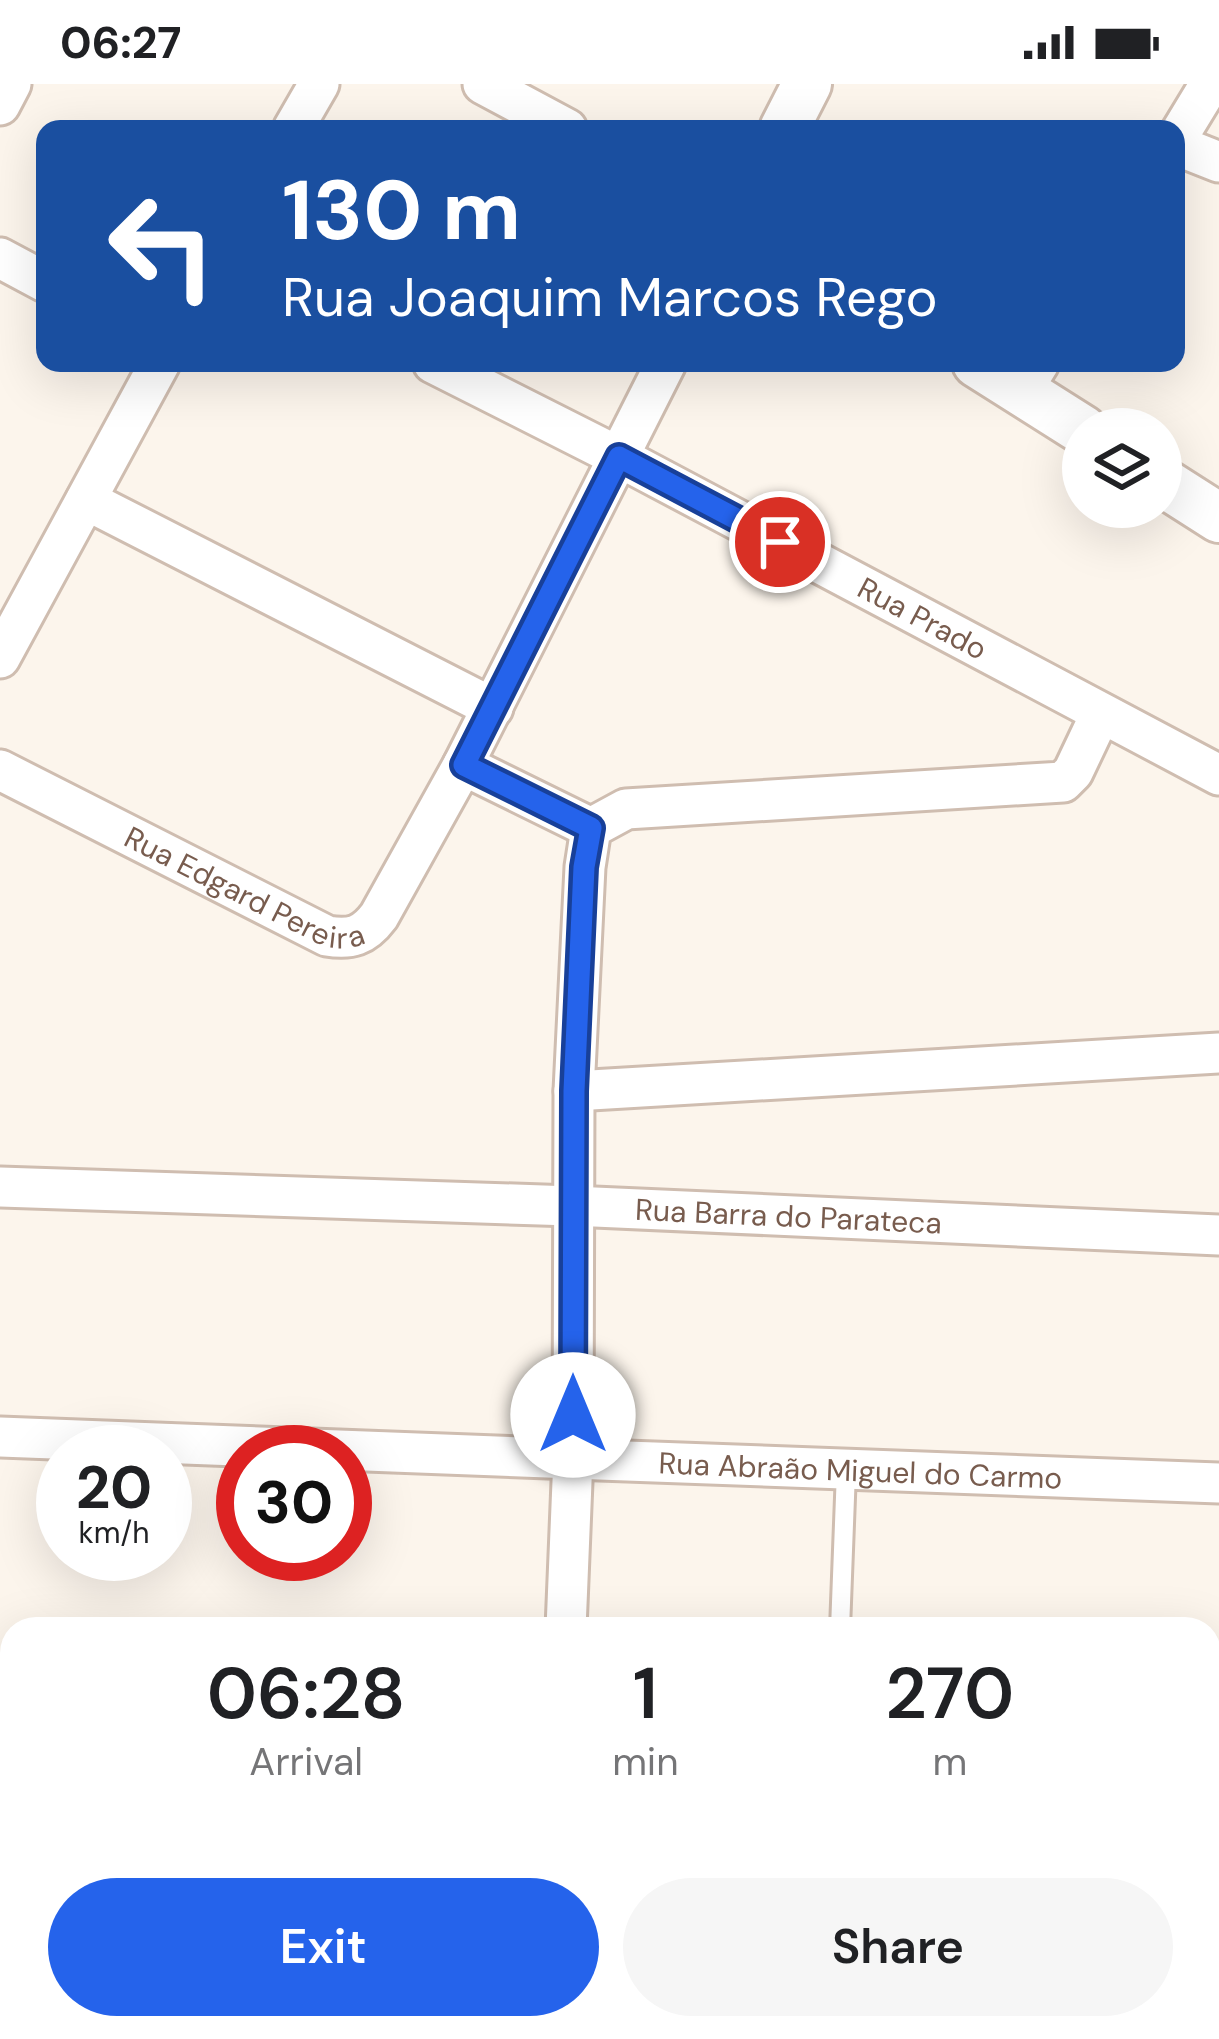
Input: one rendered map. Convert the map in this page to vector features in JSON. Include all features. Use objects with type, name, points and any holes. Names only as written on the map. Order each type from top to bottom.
[{"type":"street","points":[[0,105],[11,84]]},
{"type":"street","points":[[298,120],[319,84]]},
{"type":"street","points":[[483,84],[550,120]]},
{"type":"street","points":[[789,120],[807,84]]},
{"type":"street","points":[[1185,127],[1210,84]]},
{"type":"street","points":[[1185,146],[1219,162]]},
{"type":"street","points":[[0,258],[36,277]]},
{"type":"street","points":[[0,658],[155,372]]},
{"type":"street","name":"Rua Prado","points":[[451,372],[1219,775]]},
{"type":"street","name":"Rua Edgard Pereira","points":[[0,770],[327,935],[358,936],[379,916],[464,765],[662,372]]},
{"type":"street","points":[[1030,376],[1062,409]]},
{"type":"street","points":[[1182,494],[1219,518]]},
{"type":"street","points":[[86,500],[493,708]]},
{"type":"street","points":[[591,828],[626,809],[1063,782],[1073,772],[1101,713]]},
{"type":"street","points":[[464,765],[591,828]]},
{"type":"street","points":[[566,1617],[573,1457],[574,1091],[584,867],[591,828]]},
{"type":"street","points":[[574,1091],[1219,1053]]},
{"type":"street","name":"Rua Barra do Parateca","points":[[0,1187],[1219,1235]]},
{"type":"street","name":"Rua Abraão Miguel do Carmo","points":[[0,1437],[1219,1483]]},
{"type":"lane","points":[[840,1617],[846,1471]]},
{"type":"route","points":[[573,1415],[574,1091],[584,867],[591,828],[464,765],[619,457],[780,542]]}]
